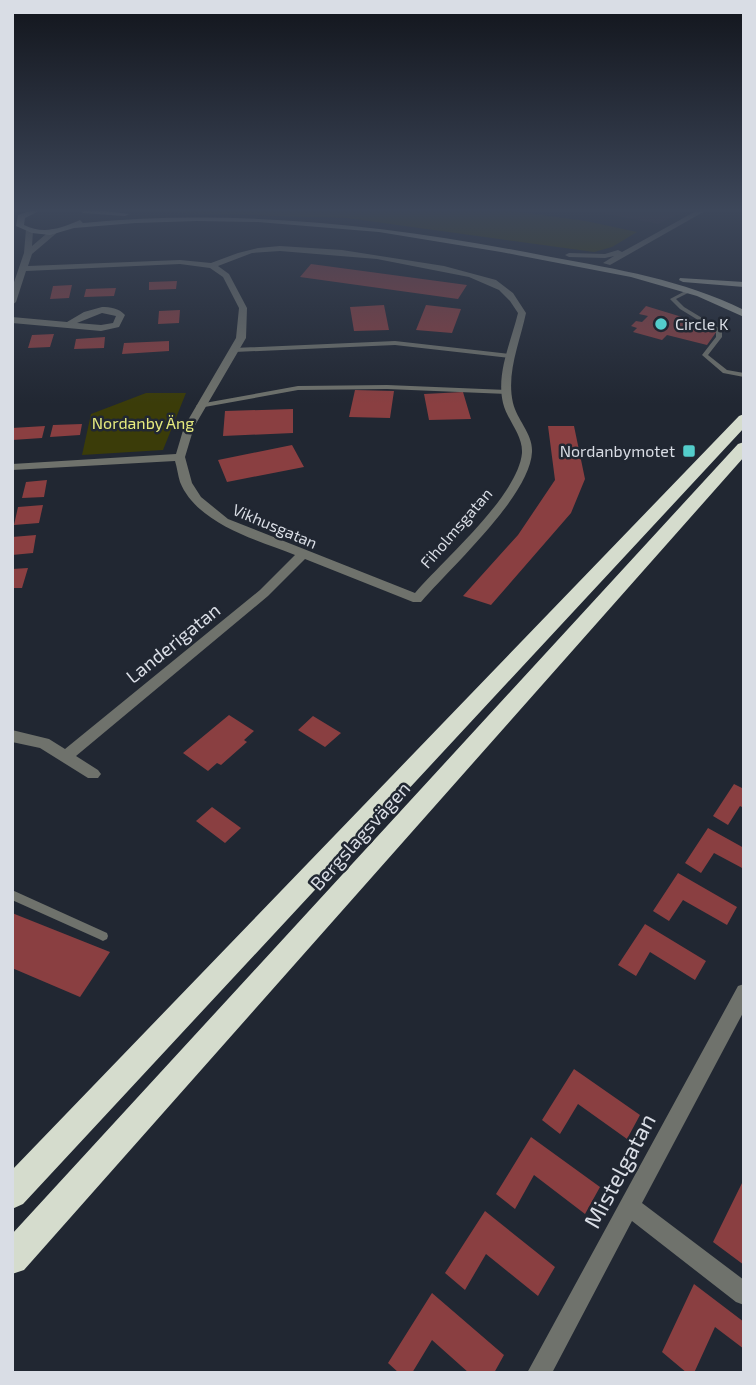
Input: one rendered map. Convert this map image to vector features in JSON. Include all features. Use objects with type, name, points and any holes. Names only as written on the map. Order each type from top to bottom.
[{"type":"highway","name":"Bergslagsvägen","points":[[12,1194],[744,419]]},
{"type":"highway","name":"Bergslagsvägen","points":[[12,1258],[744,447]]},
{"type":"main road","points":[[630,276],[691,290],[744,314]]},
{"type":"main road","points":[[668,276],[699,282],[744,285]]},
{"type":"street","points":[[12,302],[21,276]]},
{"type":"street","points":[[12,467],[180,457],[199,406],[241,338],[243,308],[225,276]]},
{"type":"street","name":"Fiholmsgatan","points":[[417,599],[490,517],[524,469],[527,455],[525,441],[508,404],[507,392],[522,313],[513,296],[495,283],[474,276]]},
{"type":"street","points":[[12,320],[68,325],[109,327],[116,325],[121,315],[116,312],[90,312],[68,325]]},
{"type":"street","name":"Vikhusgatan","points":[[180,457],[187,483],[197,499],[224,522],[417,599]]},
{"type":"street","name":"Landerigatan","points":[[65,757],[264,593],[302,555]]},
{"type":"street","points":[[12,736],[34,739],[93,774]]},
{"type":"street","name":"Mistelgatan","points":[[539,1373],[744,992]]},
{"type":"street","points":[[629,1206],[744,1294]]},
{"type":"lane","points":[[691,290],[673,299],[719,330],[719,337],[705,355],[725,372],[744,375]]},
{"type":"lane","points":[[234,350],[395,343],[512,356]]},
{"type":"lane","points":[[199,406],[298,388],[387,387],[507,392]]},
{"type":"lane","points":[[12,895],[103,936]]},
{"type":"green space","name":"Nordanby Äng","points":[[146,393],[186,393],[163,450],[82,455],[91,414]]},
{"type":"building","points":[[397,276],[467,285],[458,299],[300,277]]},
{"type":"building","points":[[177,281],[176,289],[149,290],[149,282]]},
{"type":"building","points":[[72,285],[69,298],[50,299],[53,286]]},
{"type":"building","points":[[116,288],[114,296],[84,297],[86,289]]},
{"type":"building","points":[[384,305],[389,330],[354,331],[350,307]]},
{"type":"building","points":[[426,305],[461,309],[452,333],[416,330]]},
{"type":"building","name":"Circle K","points":[[646,306],[682,317],[678,321],[717,331],[707,345],[667,335],[662,340],[633,332],[637,328],[631,326],[636,321],[642,322],[648,316],[639,314]]},
{"type":"building","points":[[180,310],[179,323],[158,324],[159,311]]},
{"type":"building","points":[[54,334],[50,347],[28,348],[32,335]]},
{"type":"building","points":[[105,337],[104,348],[74,349],[76,339]]},
{"type":"building","points":[[169,341],[169,351],[122,354],[124,343]]},
{"type":"building","points":[[355,390],[394,391],[390,418],[349,417]]},
{"type":"building","points":[[463,392],[471,419],[429,420],[424,394]]},
{"type":"building","points":[[293,409],[293,433],[223,436],[225,411]]},
{"type":"building","points":[[82,424],[80,435],[50,437],[53,425]]},
{"type":"building","points":[[45,426],[42,438],[12,440],[12,428]]},
{"type":"building","points":[[548,426],[574,426],[585,479],[571,513],[491,605],[463,596],[518,535],[555,480]]},
{"type":"building","points":[[292,445],[304,467],[227,482],[218,460]]},
{"type":"building","points":[[47,480],[44,497],[22,498],[26,482]]},
{"type":"building","points":[[43,505],[39,523],[14,525],[18,507]]},
{"type":"building","points":[[36,535],[33,553],[12,555],[12,537]]},
{"type":"building","points":[[28,568],[22,588],[12,588],[12,569]]},
{"type":"building","points":[[229,715],[254,731],[244,740],[247,742],[221,765],[217,763],[208,771],[183,753]]},
{"type":"building","points":[[313,716],[341,733],[325,747],[298,730]]},
{"type":"building","points":[[734,784],[744,789],[744,808],[740,806],[728,825],[713,816]]},
{"type":"building","points":[[212,807],[241,828],[225,843],[196,821]]},
{"type":"building","points":[[708,828],[744,848],[744,869],[714,853],[701,873],[685,863]]},
{"type":"building","points":[[678,873],[737,907],[727,925],[683,900],[669,921],[653,911]]},
{"type":"building","points":[[12,913],[110,952],[80,997],[12,968]]},
{"type":"building","points":[[645,924],[706,961],[695,980],[650,952],[636,976],[618,965]]},
{"type":"building","points":[[574,1069],[640,1115],[627,1139],[578,1104],[560,1134],[542,1120]]},
{"type":"building","points":[[531,1137],[600,1187],[585,1214],[534,1175],[515,1209],[496,1194]]},
{"type":"building","points":[[744,1179],[744,1265],[713,1242]]},
{"type":"building","points":[[485,1211],[555,1267],[538,1296],[486,1254],[465,1290],[445,1273]]},
{"type":"building","points":[[694,1284],[744,1322],[744,1349],[715,1327],[694,1373],[687,1373],[662,1352]]},
{"type":"building","points":[[432,1293],[504,1355],[494,1373],[469,1373],[432,1340],[412,1373],[399,1373],[388,1363]]},
{"type":"place","name":"Circle K","points":[[661,324]]},
{"type":"place","name":"Nordanbymotet","points":[[689,451]]}]
